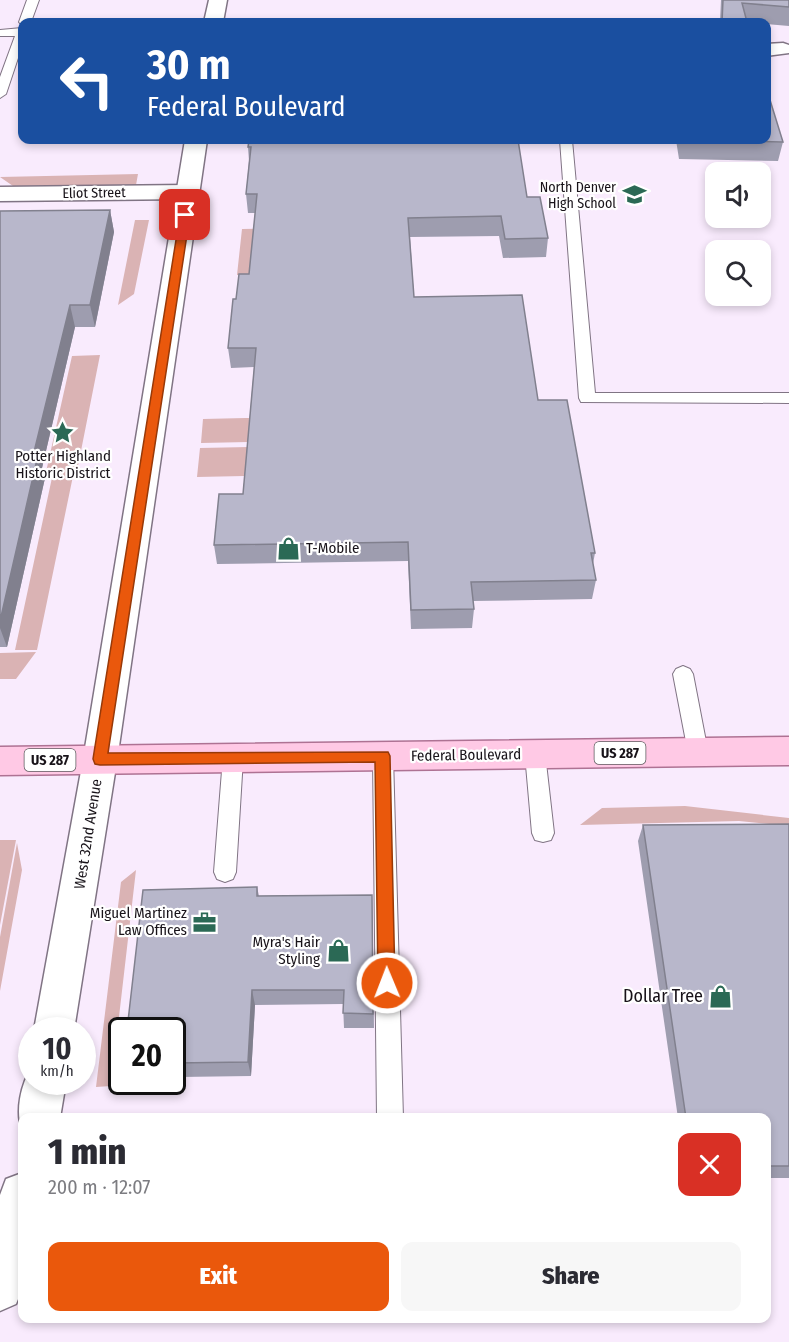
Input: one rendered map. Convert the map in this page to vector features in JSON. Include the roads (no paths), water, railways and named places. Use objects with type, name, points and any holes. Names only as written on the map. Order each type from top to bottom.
[{"type":"main road","name":"Federal Boulevard","points":[[0,761],[789,751]]},
{"type":"street","points":[[215,18],[218,0]]},
{"type":"street","name":"West 32nd Avenue","points":[[56,1017],[100,759],[195,144]]},
{"type":"street","name":"Eliot Street","points":[[0,194],[188,192]]},
{"type":"street","points":[[40,1113],[43,1095]]},
{"type":"street","points":[[0,1287],[18,1212]]},
{"type":"lane","points":[[26,18],[33,0]]},
{"type":"lane","points":[[0,33],[18,32]]},
{"type":"lane","points":[[0,94],[18,43]]},
{"type":"lane","points":[[566,144],[588,398],[789,398]]},
{"type":"lane","points":[[682,674],[698,752]]},
{"type":"lane","points":[[535,754],[543,833]]},
{"type":"lane","points":[[382,756],[390,1113]]},
{"type":"lane","points":[[225,872],[233,758]]},
{"type":"place","name":"North Denver High School","points":[[634,195]]},
{"type":"place","name":"Potter Highland Historic District","points":[[63,432]]},
{"type":"place","name":"T-Mobile","points":[[288,548]]},
{"type":"place","name":"Miguel Martinez Law Offices","points":[[205,922]]},
{"type":"place","name":"Myra's Hair Styling","points":[[338,951]]},
{"type":"place","name":"Dollar Tree","points":[[721,996]]}]
